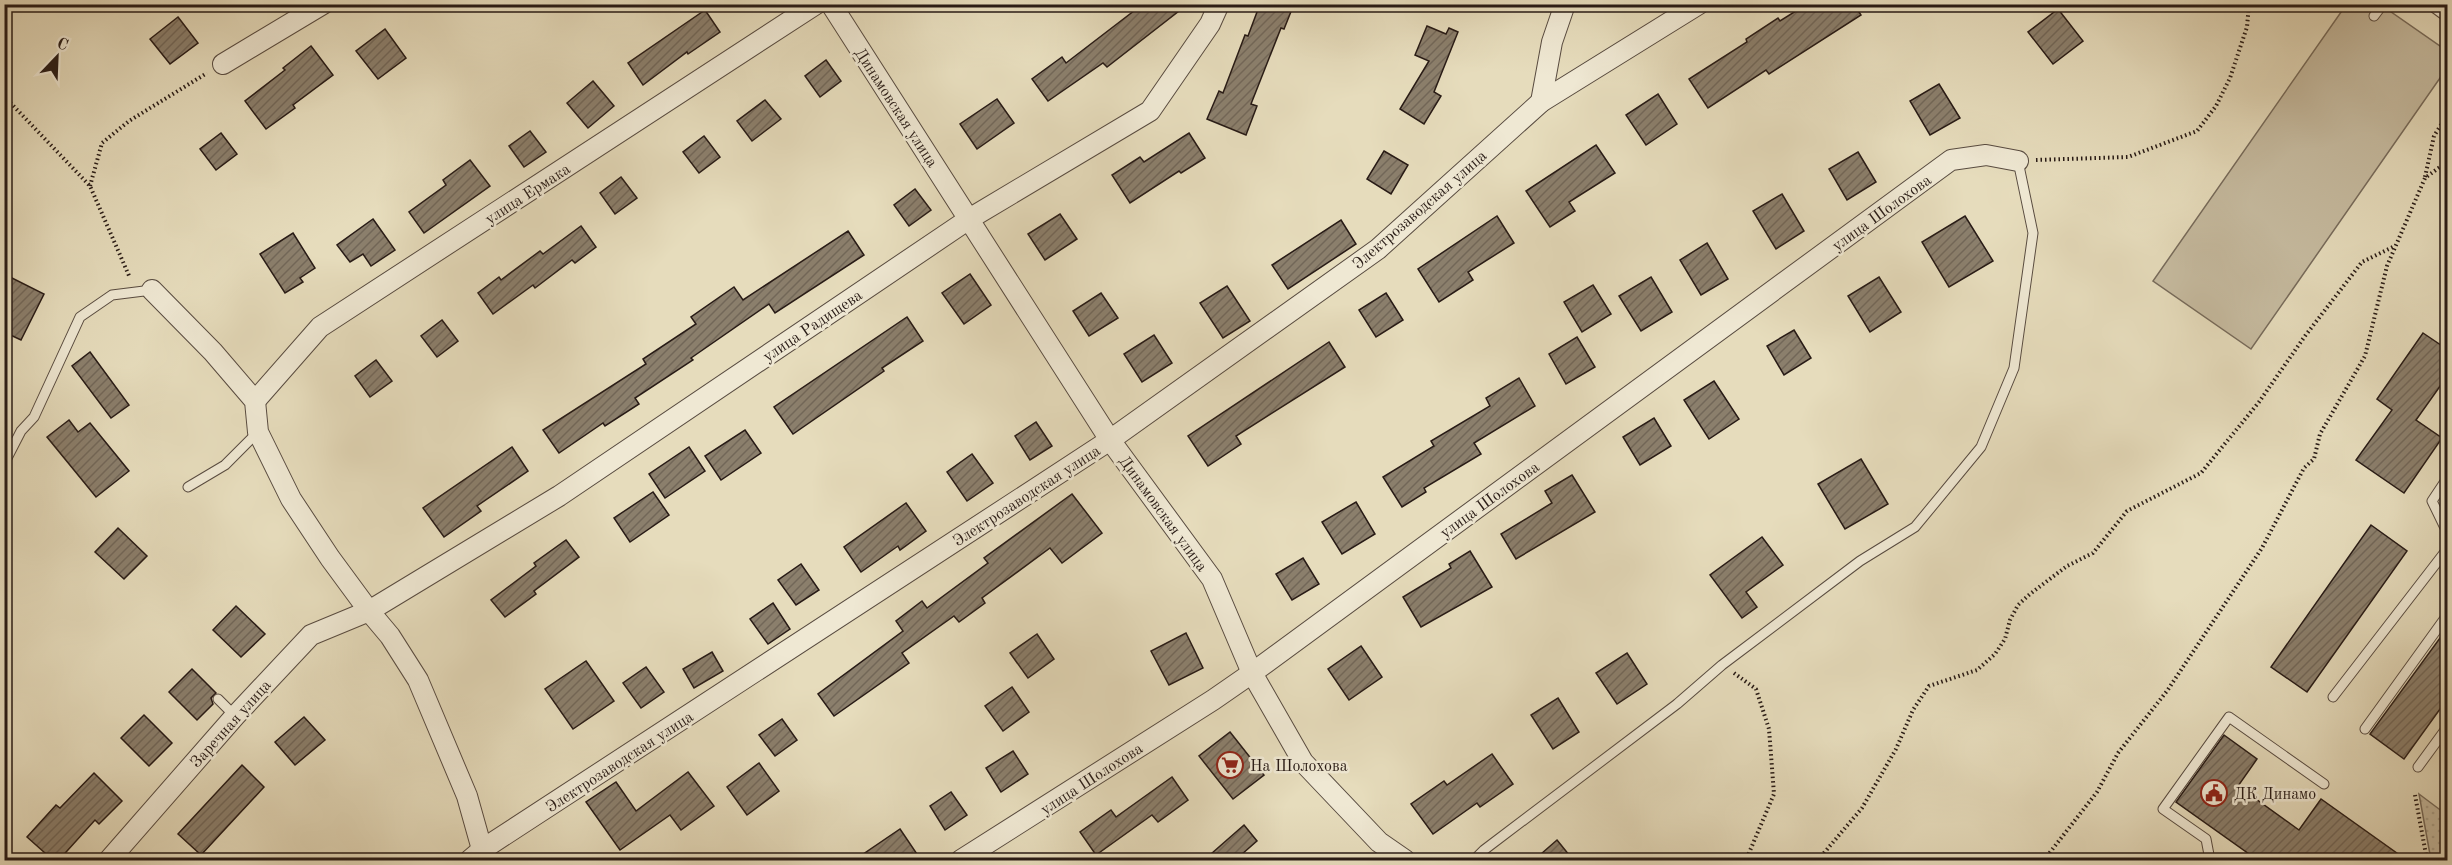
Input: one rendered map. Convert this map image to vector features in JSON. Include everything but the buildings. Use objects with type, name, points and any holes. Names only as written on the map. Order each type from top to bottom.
[{"type":"street","points":[[224,64],[323,4]]},
{"type":"street","name":"улица Ермака","points":[[255,401],[320,327],[816,4]]},
{"type":"street","name":"Динамовская улица","points":[[831,4],[1110,440],[1212,579],[1252,673],[1303,762],[1379,842],[1405,861]]},
{"type":"street","name":"улица Радищева","points":[[369,612],[559,496],[969,219],[1150,111],[1210,24],[1219,4]]},
{"type":"street","points":[[1541,102],[1552,42],[1565,4]]},
{"type":"street","name":"Электрозаводская улица","points":[[479,857],[1110,440],[1378,249],[1541,102],[1699,4]]},
{"type":"street","name":"улица Шолохова","points":[[961,861],[1252,673],[1951,160],[1986,155],[2018,161]]},
{"type":"street","points":[[144,291],[205,344],[255,401],[258,432],[291,499],[369,612],[390,636],[418,680],[467,796],[479,857]]},
{"type":"street","name":"Заречная улица","points":[[110,861],[235,716],[311,635],[369,612]]},
{"type":"lane","points":[[2374,16],[2383,4]]},
{"type":"lane","points":[[2429,4],[2448,18]]},
{"type":"lane","points":[[1474,861],[1484,849],[1677,704],[1722,665],[1860,561],[1916,526],[1981,447],[2014,368],[2033,233],[2018,161]]},
{"type":"lane","points":[[4,464],[21,431],[33,417],[80,317],[112,296],[144,291]]},
{"type":"lane","points":[[188,487],[225,465],[258,432]]},
{"type":"lane","points":[[2448,477],[2432,501],[2448,534]]},
{"type":"lane","points":[[2333,697],[2448,548]]},
{"type":"lane","points":[[2365,729],[2448,614]]},
{"type":"lane","points":[[218,699],[235,716]]},
{"type":"lane","points":[[2210,861],[2206,839],[2163,809],[2229,717],[2324,784]]},
{"type":"lane","points":[[2418,767],[2448,726]]},
{"type":"path","points":[[2018,161],[2128,157],[2197,131],[2216,106],[2230,78],[2247,27],[2249,4]]},
{"type":"path","points":[[90,186],[102,143],[129,122],[224,64]]},
{"type":"path","points":[[4,96],[90,186],[144,291]]},
{"type":"path","points":[[2044,861],[2097,792],[2118,753],[2173,681],[2262,548],[2304,468],[2314,459],[2320,434],[2365,356],[2387,266],[2425,178],[2434,136],[2448,114]]},
{"type":"path","points":[[2425,178],[2448,161]]},
{"type":"path","points":[[1818,861],[1862,808],[1896,749],[1913,710],[1929,686],[1977,670],[1995,654],[2005,639],[2010,620],[2018,605],[2030,594],[2067,566],[2093,553],[2127,511],[2201,473],[2259,402],[2305,336],[2362,262],[2396,246]]},
{"type":"path","points":[[1722,665],[1756,689],[1769,729],[1774,794],[1746,861]]},
{"type":"path","points":[[2415,795],[2427,861]]},
{"type":"shaded area","points":[[2346,5],[2381,5],[2447,51],[2447,68],[2251,349],[2153,281]]},
{"type":"shaded area","points":[[2419,794],[2447,815],[2447,860],[2431,860]]},
{"type":"place","name":"На Шолохова","points":[[1230,765]]},
{"type":"place","name":"ДК Динамо","points":[[2214,793]]}]
